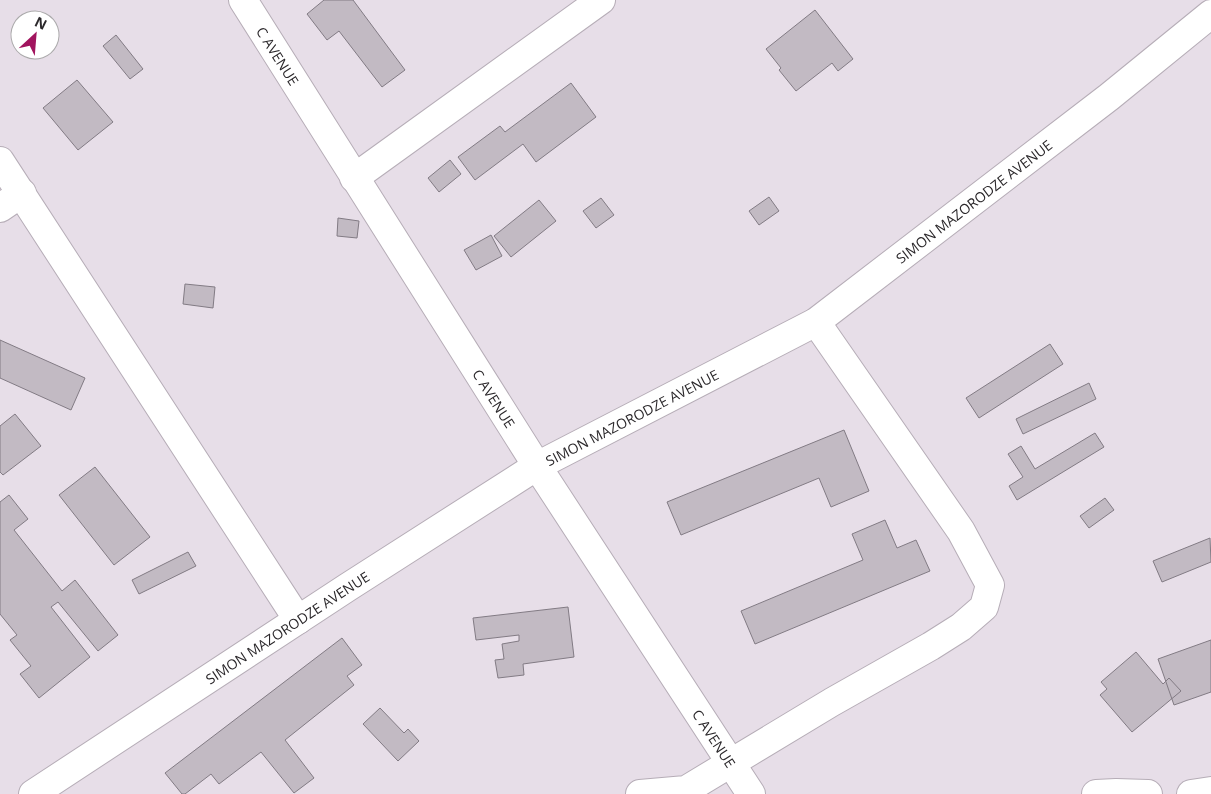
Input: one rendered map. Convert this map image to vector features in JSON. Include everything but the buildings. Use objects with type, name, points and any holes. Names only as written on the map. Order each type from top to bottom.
[{"type":"street","name":"C AVENUE","points":[[243,0],[537,466],[751,794]]},
{"type":"street","points":[[354,178],[601,0]]},
{"type":"street","points":[[1202,0],[1211,14]]},
{"type":"street","name":"SIMON MAZORODZE AVENUE","points":[[33,794],[537,466],[816,322],[1101,103],[1211,14]]},
{"type":"street","points":[[0,161],[298,620]]},
{"type":"street","points":[[0,208],[22,193]]},
{"type":"street","points":[[640,794],[686,790],[730,762],[931,646],[961,626],[984,607],[990,585],[961,531],[816,322]]},
{"type":"street","points":[[1191,794],[1211,791]]},
{"type":"street","points":[[1096,794],[1148,794]]}]
